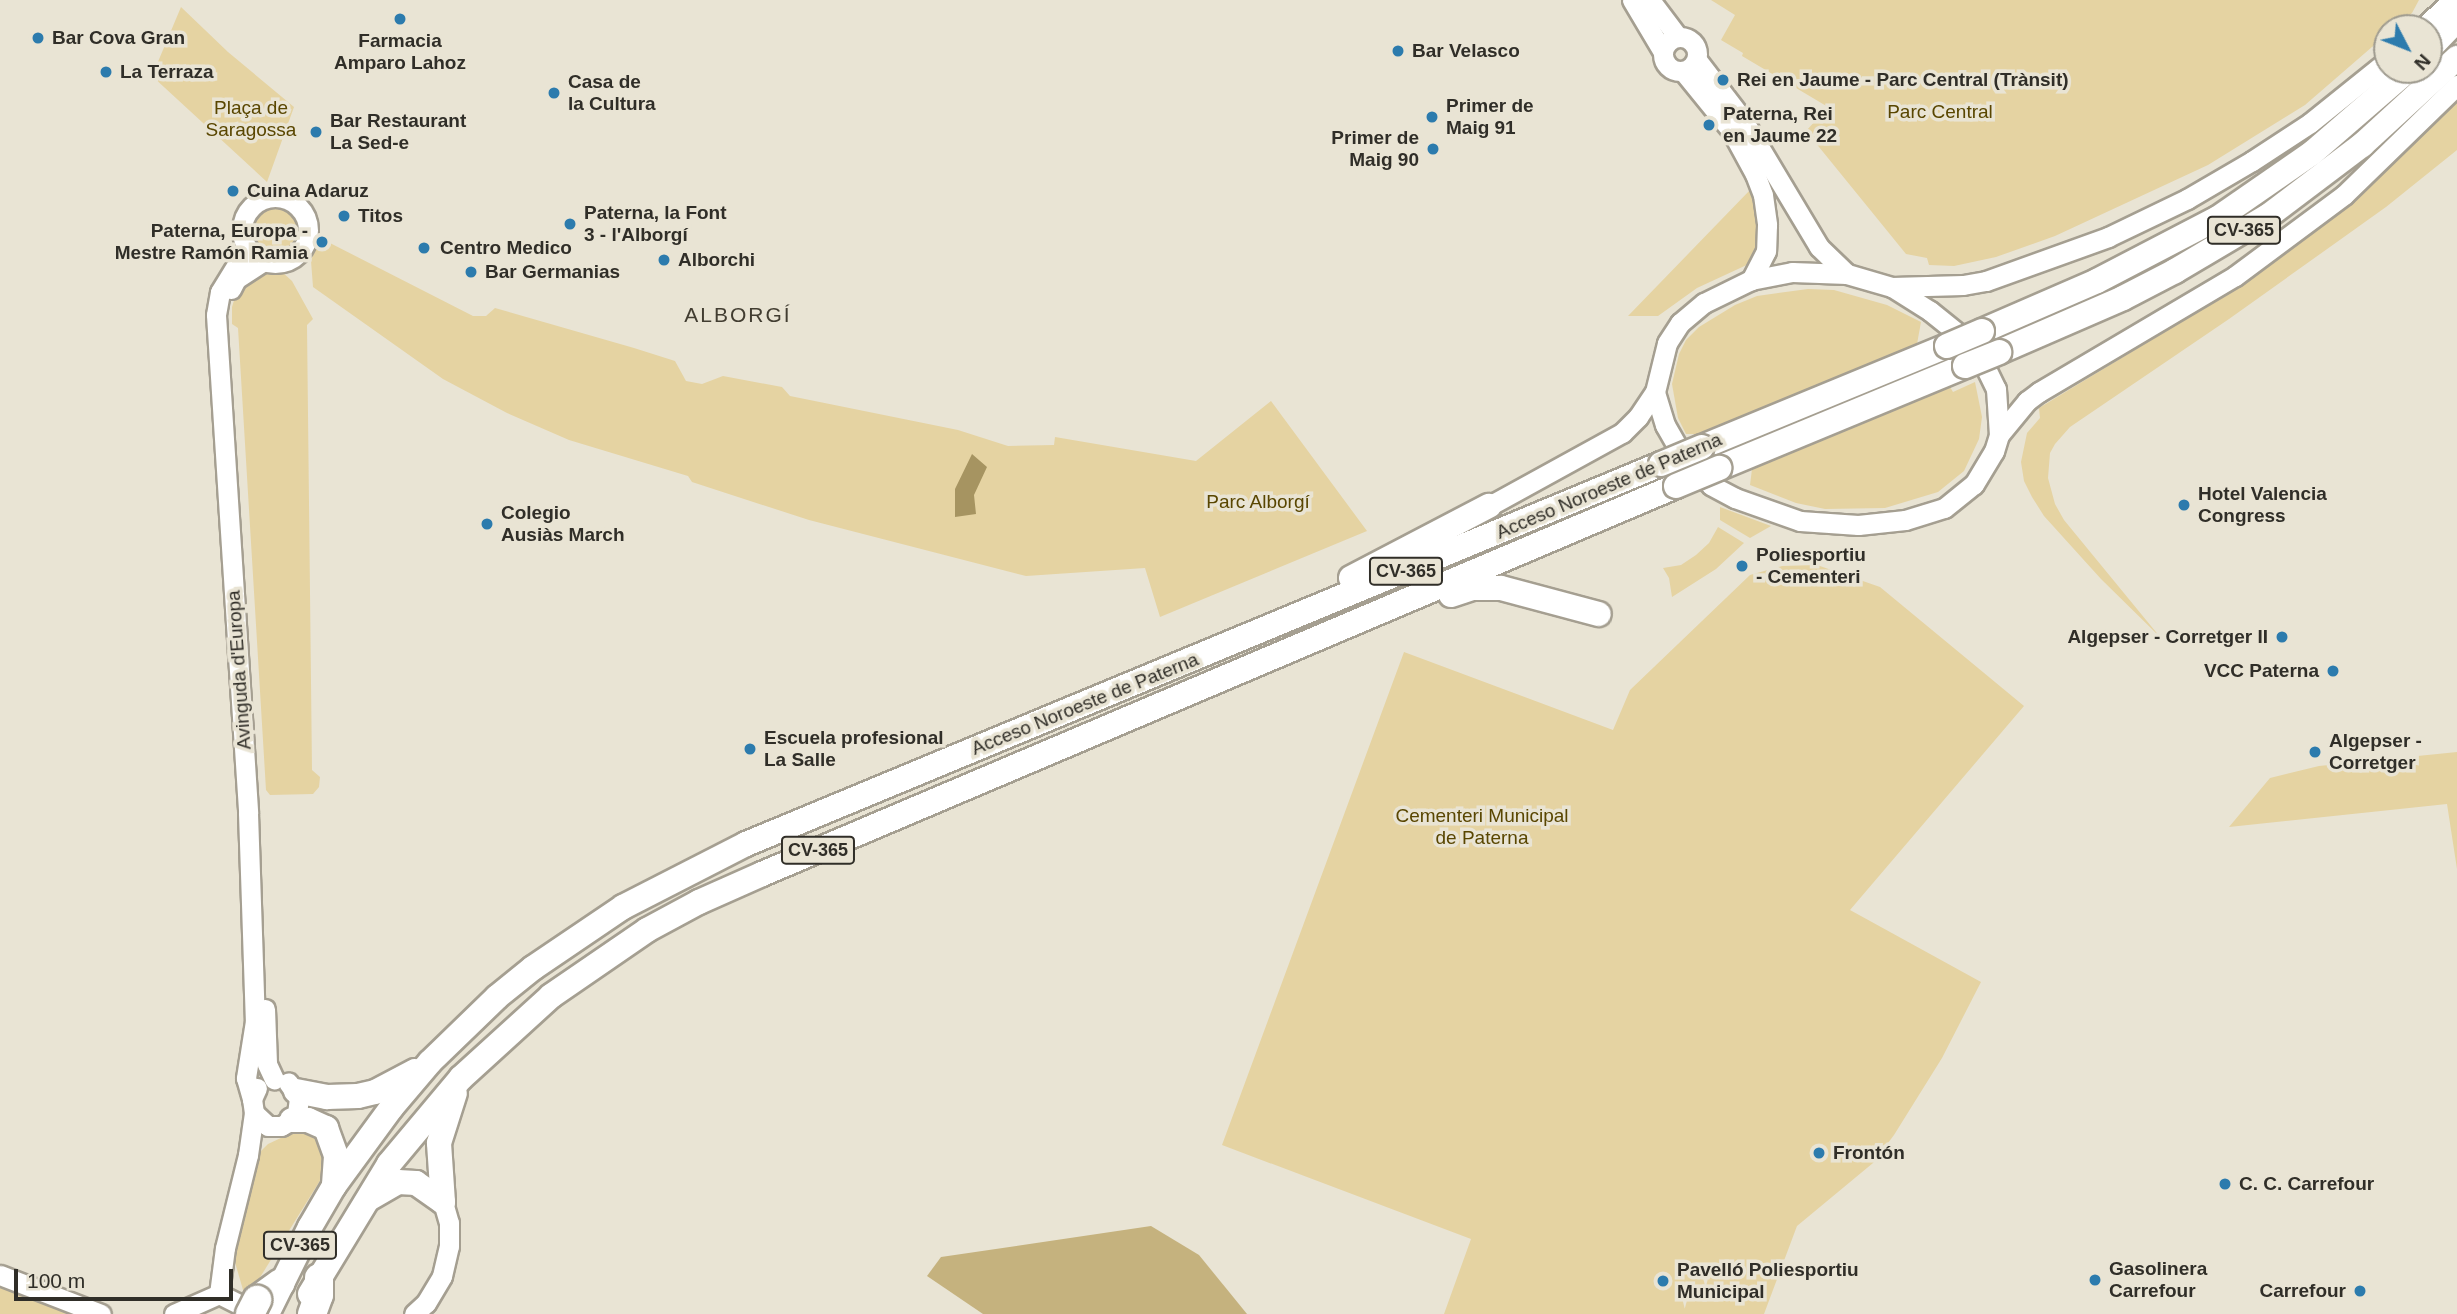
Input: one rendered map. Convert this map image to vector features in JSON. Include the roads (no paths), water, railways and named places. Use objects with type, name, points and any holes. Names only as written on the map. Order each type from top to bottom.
[{"type":"highway","points":[[312,1314],[319,1295],[319,1278]]},
{"type":"main road","points":[[2443,35],[2457,20]]},
{"type":"main road","name":"Acceso Noroeste de Paterna","points":[[300,1314],[364,1202],[390,1164],[461,1077],[551,996],[600,960],[699,902],[2123,298],[2267,216],[2362,145],[2457,58]]},
{"type":"main road","name":"Acceso Noroeste de Paterna","points":[[264,1305],[334,1186],[391,1108],[430,1062],[497,997],[533,968],[623,907],[747,844],[1947,346],[2097,281],[2218,218],[2312,153],[2392,84]]},
{"type":"main road","points":[[1150,676],[1183,654],[1311,598],[1489,506]]},
{"type":"main road","points":[[1357,621],[1389,620],[1461,590],[1487,587],[1599,614]]},
{"type":"main road","points":[[296,1091],[327,1097],[358,1096],[376,1092],[430,1062]]},
{"type":"main road","points":[[443,1202],[439,1143],[445,1118],[461,1077]]},
{"type":"main road","points":[[283,1124],[308,1120],[326,1128],[336,1156],[334,1186]]},
{"type":"main road","points":[[364,1202],[383,1188],[398,1182],[416,1183],[443,1202]]},
{"type":"street","points":[[1632,0],[1663,52],[1666,65],[1674,71],[1690,66]]},
{"type":"street","points":[[1650,0],[1678,37],[1694,43],[1690,66],[1731,130],[1763,195],[1768,225],[1766,251],[1751,280]]},
{"type":"street","points":[[2438,14],[2452,0]]},
{"type":"street","points":[[1663,52],[1668,42],[1678,37]]},
{"type":"street","points":[[1690,66],[1743,120],[1819,247],[1847,274]]},
{"type":"street","points":[[1892,287],[1963,285],[1986,281],[2108,237],[2187,199],[2252,161],[2310,123],[2373,72]]},
{"type":"street","points":[[1999,435],[2027,401],[2039,392],[2235,276],[2344,195],[2457,85]]},
{"type":"street","points":[[278,196],[297,205],[308,223],[305,244],[290,259],[264,261],[247,248],[243,239],[243,220],[253,204],[278,196]]},
{"type":"street","name":"Avinguda d'Europa","points":[[219,1294],[225,1248],[248,1154],[253,1106],[246,1078],[255,1021],[248,813],[216,315],[220,292],[247,248]]},
{"type":"street","name":"Avinguda d'Europa","points":[[264,261],[236,279],[227,295],[223,315],[261,835],[267,1064],[274,1079]]},
{"type":"street","points":[[1489,506],[1622,433],[1638,417],[1655,392],[1667,342],[1680,323],[1704,303],[1751,280],[1792,272],[1847,274],[1892,287],[1930,311],[1976,348],[1996,389],[1999,435],[1994,451],[1975,484],[1944,508],[1905,520],[1858,525],[1800,521],[1768,512],[1712,485],[1685,460],[1665,425],[1655,392]]},
{"type":"street","points":[[248,1154],[283,1124],[299,1106],[296,1091],[287,1082],[274,1079],[258,1087],[253,1106],[262,1123],[283,1124]]},
{"type":"street","points":[[414,1314],[426,1303],[442,1276],[449,1246],[449,1223],[443,1202]]},
{"type":"street","points":[[0,1275],[102,1314]]},
{"type":"street","points":[[174,1314],[219,1294],[264,1305]]},
{"type":"place","name":"Farmacia Amparo Lahoz","points":[[400,19]]},
{"type":"place","name":"Bar Cova Gran","points":[[38,38]]},
{"type":"place","name":"Bar Velasco","points":[[1398,51]]},
{"type":"place","name":"La Terraza","points":[[106,72]]},
{"type":"place","name":"Rei en Jaume - Parc Central (Trànsit)","points":[[1723,80]]},
{"type":"place","name":"Casa de la Cultura","points":[[554,93]]},
{"type":"place","name":"Primer de Maig 91","points":[[1432,117]]},
{"type":"place","name":"Paterna, Rei en Jaume 22","points":[[1709,125]]},
{"type":"place","name":"Bar Restaurant La Sed-e","points":[[316,132]]},
{"type":"place","name":"Primer de Maig 90","points":[[1433,149]]},
{"type":"place","name":"Cuina Adaruz","points":[[233,191]]},
{"type":"place","name":"Titos","points":[[344,216]]},
{"type":"place","name":"Paterna, la Font 3 - l'Alborgí","points":[[570,224]]},
{"type":"place","name":"Paterna, Europa - Mestre Ramón Ramia","points":[[322,242]]},
{"type":"place","name":"Centro Medico","points":[[424,248]]},
{"type":"place","name":"Alborchi","points":[[664,260]]},
{"type":"place","name":"Bar Germanias","points":[[471,272]]},
{"type":"place","name":"Hotel Valencia Congress","points":[[2184,505]]},
{"type":"place","name":"Colegio Ausiàs March","points":[[487,524]]},
{"type":"place","name":"Poliesportiu - Cementeri","points":[[1742,566]]},
{"type":"place","name":"Algepser - Corretger II","points":[[2282,637]]},
{"type":"place","name":"VCC Paterna","points":[[2333,671]]},
{"type":"place","name":"Escuela profesional La Salle","points":[[750,749]]},
{"type":"place","name":"Algepser - Corretger","points":[[2315,752]]},
{"type":"place","name":"Frontón","points":[[1819,1153]]},
{"type":"place","name":"C. C. Carrefour","points":[[2225,1184]]},
{"type":"place","name":"Gasolinera Carrefour","points":[[2095,1280]]},
{"type":"place","name":"Pavelló Poliesportiu Municipal","points":[[1663,1281]]},
{"type":"place","name":"Carrefour","points":[[2360,1291]]},
{"type":"district","name":"ALBORGÍ","points":[[738,315]]},
{"type":"park label","name":"Parc Central","points":[[1940,112]]},
{"type":"park label","name":"Plaça de Saragossa","points":[[251,119]]},
{"type":"park label","name":"Parc Alborgí","points":[[1258,502]]},
{"type":"park label","name":"Cementeri Municipal de Paterna","points":[[1482,827]]}]
